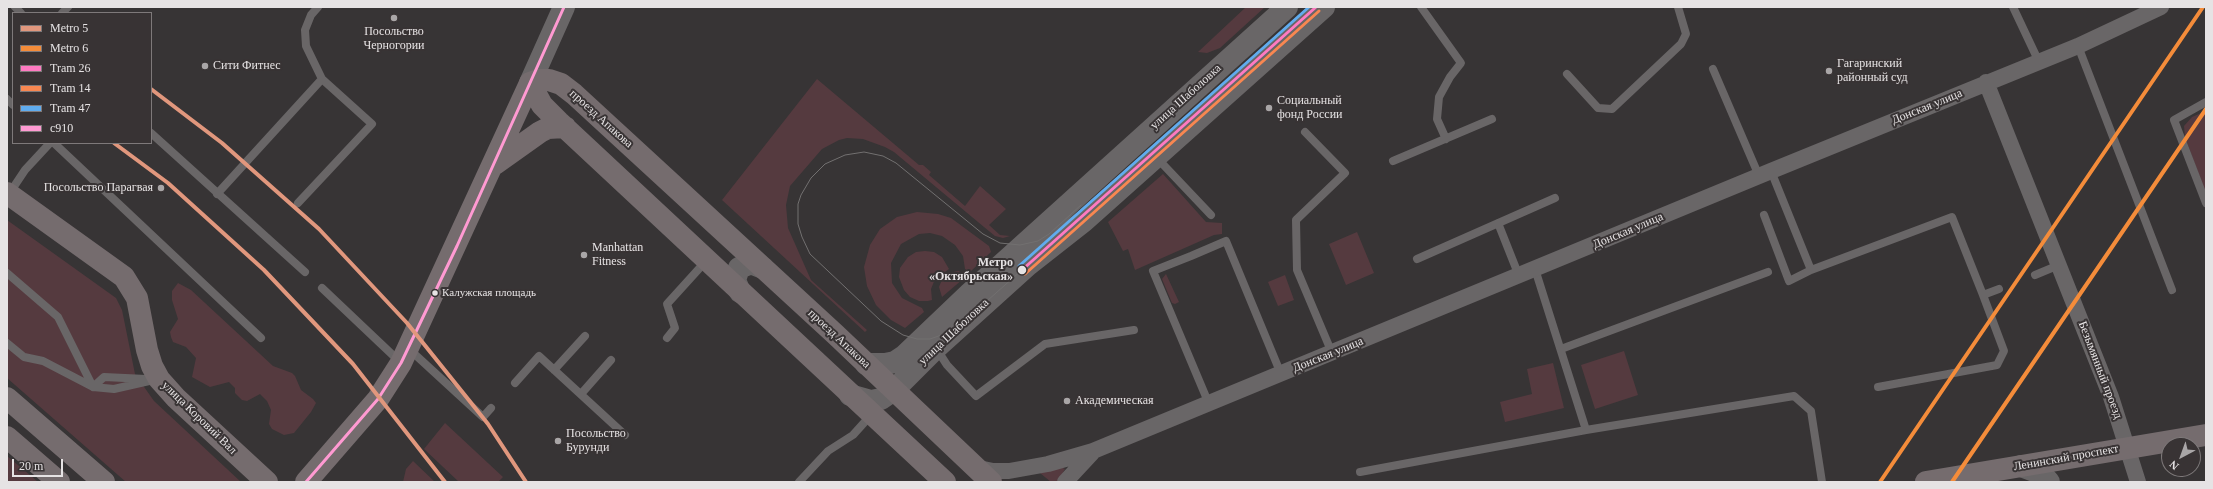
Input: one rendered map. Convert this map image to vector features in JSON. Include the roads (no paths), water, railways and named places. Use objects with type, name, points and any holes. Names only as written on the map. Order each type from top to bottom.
[{"type":"main road","points":[[306,482],[374,404],[405,356],[493,166],[564,7]]},
{"type":"main road","name":"улица Шаболовка","points":[[866,364],[885,364],[895,362],[904,356],[934,326],[1287,7]]},
{"type":"main road","name":"улица Шаболовка","points":[[850,395],[871,401],[880,399],[894,390],[936,348],[1028,265],[1084,221],[1324,7]]},
{"type":"main road","name":"проезд Апакова","points":[[530,83],[538,80],[549,80],[561,84],[574,94],[763,268],[991,482]]},
{"type":"main road","points":[[530,83],[542,105],[850,395],[945,482]]},
{"type":"main road","points":[[493,166],[540,132],[548,128],[565,127]]},
{"type":"main road","name":"улица Коровий Вал","points":[[7,197],[35,213],[124,277],[137,298],[147,350],[152,366],[159,379],[176,398],[267,482]]},
{"type":"main road","points":[[740,292],[735,280],[740,268],[751,263],[763,268]]},
{"type":"main road","points":[[7,398],[104,482]]},
{"type":"main road","name":"Ленинский проспект","points":[[1926,482],[2127,447],[2206,435]]},
{"type":"main road","points":[[7,437],[59,482]]},
{"type":"main road","points":[[2021,466],[2042,474],[2050,482]]},
{"type":"street","name":"Донская улица","points":[[974,467],[993,471],[1009,471],[1048,464],[1093,452],[1765,173],[1986,82],[2078,46],[2160,7]]},
{"type":"street","name":"Безымянный проезд","points":[[1986,82],[2111,397],[2138,482]]},
{"type":"street","name":"Донская улица","points":[[1065,482],[1093,452]]},
{"type":"lane","points":[[298,203],[372,124],[322,79],[306,46],[305,30],[311,15],[318,7]]},
{"type":"lane","points":[[1421,7],[1461,63],[1450,77],[1439,97],[1437,120],[1446,139]]},
{"type":"lane","points":[[1567,74],[1598,108],[1612,109],[1681,44],[1686,34],[1678,7]]},
{"type":"lane","points":[[2013,7],[2038,62]]},
{"type":"lane","points":[[2078,46],[2172,290]]},
{"type":"lane","points":[[1713,69],[1811,270]]},
{"type":"lane","points":[[217,194],[322,79]]},
{"type":"lane","points":[[2206,102],[2174,120],[2206,203]]},
{"type":"lane","points":[[1393,161],[1492,120]]},
{"type":"lane","points":[[1305,132],[1345,173],[1296,220],[1297,270],[1332,353]]},
{"type":"lane","points":[[152,134],[305,272]]},
{"type":"lane","points":[[7,197],[25,170],[55,144],[261,338]]},
{"type":"lane","points":[[1156,157],[1210,215]]},
{"type":"lane","points":[[1417,259],[1555,198]]},
{"type":"lane","points":[[1764,215],[1789,281],[1811,270],[1952,217],[2004,351],[1997,365],[1878,387]]},
{"type":"lane","points":[[1498,223],[1519,276]]},
{"type":"lane","points":[[1209,404],[1153,271],[1226,241],[1281,374]]},
{"type":"lane","points":[[667,338],[675,328],[667,304],[706,260]]},
{"type":"lane","points":[[2035,275],[2059,265]]},
{"type":"lane","points":[[1535,269],[1586,430]]},
{"type":"lane","points":[[1561,349],[1768,272]]},
{"type":"lane","points":[[7,273],[58,317],[92,387]]},
{"type":"lane","points":[[322,288],[483,417],[491,408]]},
{"type":"lane","points":[[1983,295],[1999,289]]},
{"type":"lane","points":[[934,326],[932,336],[936,348],[948,365],[976,396],[1045,344],[1134,330]]},
{"type":"lane","points":[[554,370],[585,336]]},
{"type":"lane","points":[[7,343],[24,357],[43,361],[92,387]]},
{"type":"lane","points":[[515,383],[539,356],[626,435]]},
{"type":"lane","points":[[581,394],[611,360]]},
{"type":"lane","points":[[92,387],[104,377],[159,379]]},
{"type":"lane","points":[[1360,472],[1586,430],[1794,396],[1811,411],[1822,482]]},
{"type":"lane","points":[[799,482],[828,452],[853,435],[872,415]]},
{"type":"tram line","name":"47","points":[[1019,266],[1309,7]]},
{"type":"tram line","name":"26","points":[[1022,270],[1316,7]]},
{"type":"tram line","name":"14","points":[[1025,274],[1319,11]]},
{"type":"tram line","points":[[1022,270],[953,331],[930,339],[917,339],[903,335],[881,321],[810,254],[798,224],[798,204],[801,195],[811,178],[825,164],[845,155],[864,152],[883,156],[896,163],[983,234],[1000,243],[1020,245],[1038,241],[1049,234],[1081,205]]},
{"type":"metro line","name":"6","points":[[1880,482],[2203,7]]},
{"type":"metro line","name":"5","points":[[152,90],[222,143],[319,229],[407,323],[488,424],[526,482]]},
{"type":"metro line","name":"6","points":[[1952,482],[2206,109]]},
{"type":"metro line","name":"5","points":[[115,144],[168,183],[264,270],[353,364],[445,482]]},
{"type":"place","name":"Посольство Черногории","points":[[394,18]]},
{"type":"place","name":"Сити Фитнес","points":[[205,66]]},
{"type":"place","name":"Гагаринский районный суд","points":[[1829,71]]},
{"type":"place","name":"Социальный фонд России","points":[[1269,108]]},
{"type":"place","name":"Посольство Парагвая","points":[[161,188]]},
{"type":"place","name":"Manhattan Fitness","points":[[584,255]]},
{"type":"place","name":"Метро «Октябрьская»","points":[[1022,270]]},
{"type":"place","name":"Калужская площадь","points":[[435,293]]},
{"type":"place","name":"Академическая","points":[[1067,401]]},
{"type":"place","name":"Посольство Бурунди","points":[[558,441]]}]
